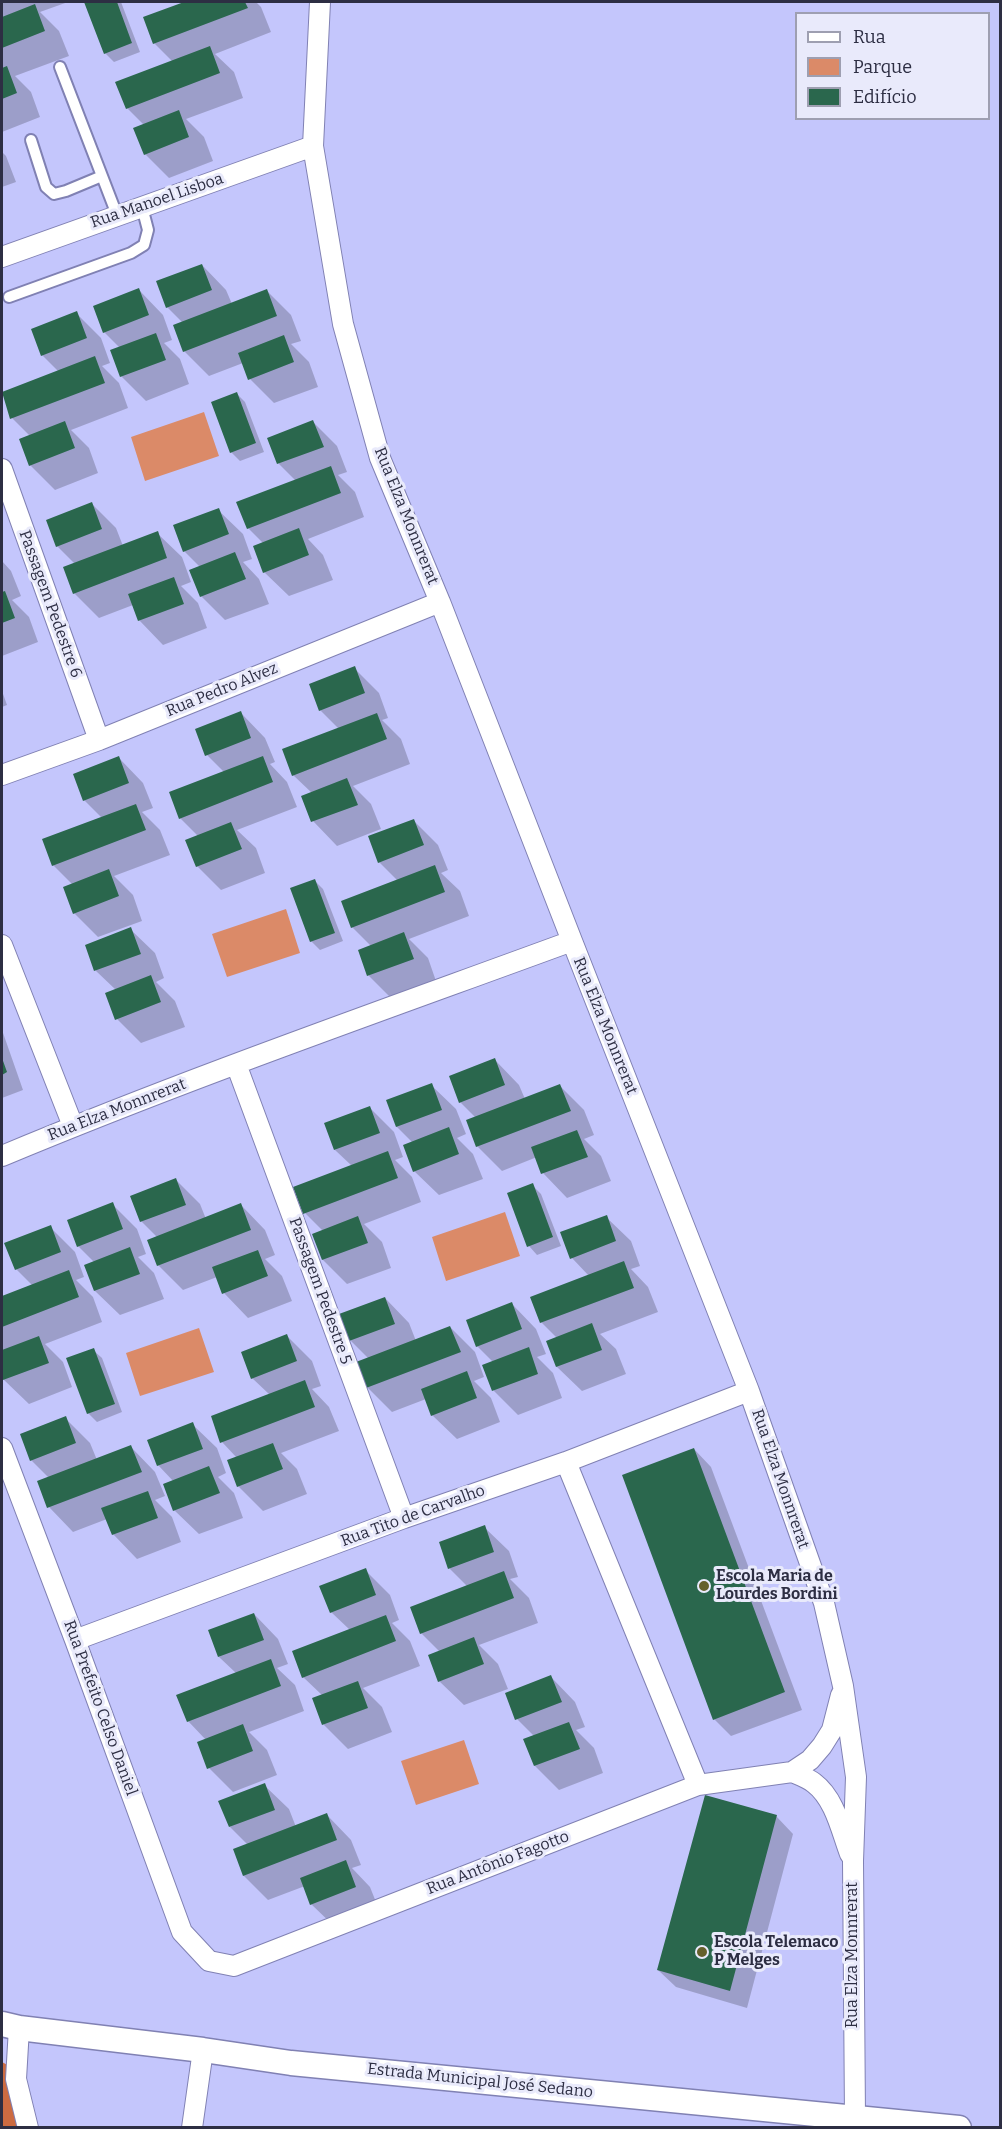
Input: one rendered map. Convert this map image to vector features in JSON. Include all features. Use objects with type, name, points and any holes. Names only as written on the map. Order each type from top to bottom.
[{"type":"street","name":"Rua Elza Monnrerat","points":[[320,2],[313,146],[343,324],[380,458],[440,602],[749,1391],[824,1603],[843,1686],[856,1777],[853,1861],[855,2118]]},
{"type":"street","name":"Rua Manoel Lisboa","points":[[2,256],[313,146]]},
{"type":"street","name":"Passagem Pedestre 6","points":[[2,469],[99,740]]},
{"type":"street","name":"Rua Pedro Alvez","points":[[2,774],[99,740],[440,602]]},
{"type":"street","name":"Rua Elza Monnrerat","points":[[2,1156],[73,1126],[236,1064],[572,941]]},
{"type":"street","points":[[2,945],[73,1126]]},
{"type":"street","name":"Passagem Pedestre 5","points":[[236,1064],[404,1518]]},
{"type":"street","name":"Rua Tito de Carvalho","points":[[75,1640],[404,1518],[566,1462],[749,1391]]},
{"type":"street","name":"Rua Prefeito Celso Daniel","points":[[2,1448],[182,1932],[209,1960]]},
{"type":"street","points":[[566,1462],[698,1785]]},
{"type":"street","points":[[792,1772],[810,1760],[832,1730],[843,1686]]},
{"type":"street","points":[[792,1772],[812,1781],[823,1791],[834,1810],[853,1861]]},
{"type":"street","name":"Rua Antônio Fagotto","points":[[209,1960],[234,1966],[698,1785],[792,1772]]},
{"type":"street","points":[[10,2026],[16,2079],[28,2127]]},
{"type":"street","name":"Estrada Municipal José Sedano","points":[[10,2026],[291,2063],[827,2121],[855,2118],[960,2127]]},
{"type":"street","points":[[192,2127],[203,2050]]},
{"type":"lane","points":[[60,67],[117,215]]},
{"type":"lane","points":[[31,140],[46,187],[54,194],[66,192],[102,176]]},
{"type":"lane","points":[[9,297],[130,253],[144,245],[148,230],[142,207]]},
{"type":"green space","points":[[204,412],[219,456],[145,481],[131,437]]},
{"type":"green space","points":[[286,909],[300,953],[227,977],[212,934]]},
{"type":"green space","points":[[505,1212],[520,1256],[446,1281],[432,1237]]},
{"type":"green space","points":[[199,1328],[214,1372],[140,1396],[126,1353]]},
{"type":"green space","points":[[464,1740],[479,1784],[416,1805],[401,1761]]},
{"type":"shaded area","points":[[2,2062],[20,2072],[22,2127],[2,2127]]},
{"type":"building","points":[[84,2],[117,2],[132,43],[104,54]]},
{"type":"building","points":[[184,2],[245,2],[248,8],[153,44],[143,17]]},
{"type":"building","points":[[35,4],[45,31],[2,48],[2,17]]},
{"type":"building","points":[[210,46],[220,73],[126,109],[115,82]]},
{"type":"building","points":[[7,66],[17,93],[2,99],[2,68]]},
{"type":"building","points":[[179,110],[189,137],[144,155],[133,128]]},
{"type":"building","points":[[202,264],[212,290],[166,308],[156,281]]},
{"type":"building","points":[[139,288],[149,315],[103,333],[93,306]]},
{"type":"building","points":[[267,289],[277,316],[183,352],[173,325]]},
{"type":"building","points":[[77,311],[87,338],[41,356],[31,329]]},
{"type":"building","points":[[156,333],[166,360],[120,377],[110,350]]},
{"type":"building","points":[[284,335],[294,362],[248,380],[238,353]]},
{"type":"building","points":[[95,356],[105,383],[10,419],[2,392]]},
{"type":"building","points":[[237,392],[256,443],[230,453],[211,402]]},
{"type":"building","points":[[313,420],[324,447],[277,464],[267,438]]},
{"type":"building","points":[[65,421],[75,448],[29,466],[19,439]]},
{"type":"building","points":[[331,466],[341,493],[247,529],[236,502]]},
{"type":"building","points":[[92,502],[102,529],[56,547],[46,520]]},
{"type":"building","points":[[219,508],[229,534],[183,552],[173,525]]},
{"type":"building","points":[[299,528],[309,555],[263,573],[253,546]]},
{"type":"building","points":[[158,531],[167,558],[73,594],[63,567]]},
{"type":"building","points":[[235,552],[246,579],[200,597],[189,570]]},
{"type":"building","points":[[174,577],[184,604],[138,621],[128,594]]},
{"type":"building","points":[[5,591],[15,618],[2,623],[2,592]]},
{"type":"building","points":[[355,666],[365,693],[319,711],[309,684]]},
{"type":"building","points":[[241,711],[251,738],[205,756],[195,729]]},
{"type":"building","points":[[377,713],[387,739],[292,776],[282,749]]},
{"type":"building","points":[[119,756],[129,783],[83,801],[73,774]]},
{"type":"building","points":[[263,756],[273,782],[179,819],[169,792]]},
{"type":"building","points":[[347,778],[358,805],[311,822],[301,796]]},
{"type":"building","points":[[136,804],[146,830],[52,866],[42,839]]},
{"type":"building","points":[[414,819],[424,845],[378,863],[368,836]]},
{"type":"building","points":[[231,822],[242,849],[196,867],[185,840]]},
{"type":"building","points":[[435,865],[445,892],[351,928],[341,901]]},
{"type":"building","points":[[109,869],[119,896],[73,914],[63,887]]},
{"type":"building","points":[[315,879],[335,933],[310,942],[290,888]]},
{"type":"building","points":[[131,927],[141,954],[94,971],[85,945]]},
{"type":"building","points":[[404,932],[414,959],[367,976],[358,950]]},
{"type":"building","points":[[151,975],[161,1002],[115,1020],[105,993]]},
{"type":"building","points":[[2,1058],[7,1072],[2,1075]]},
{"type":"building","points":[[495,1058],[505,1085],[459,1103],[449,1076]]},
{"type":"building","points":[[432,1083],[442,1110],[396,1127],[386,1100]]},
{"type":"building","points":[[560,1084],[571,1111],[476,1147],[466,1120]]},
{"type":"building","points":[[370,1106],[380,1133],[334,1150],[324,1123]]},
{"type":"building","points":[[449,1127],[459,1154],[413,1172],[403,1145]]},
{"type":"building","points":[[577,1130],[588,1157],[541,1174],[531,1147]]},
{"type":"building","points":[[388,1151],[398,1178],[303,1214],[293,1187]]},
{"type":"building","points":[[176,1178],[186,1205],[140,1222],[130,1196]]},
{"type":"building","points":[[533,1183],[553,1237],[527,1247],[507,1193]]},
{"type":"building","points":[[113,1202],[123,1229],[77,1247],[67,1220]]},
{"type":"building","points":[[241,1203],[251,1230],[157,1266],[147,1240]]},
{"type":"building","points":[[607,1215],[616,1241],[570,1259],[560,1232]]},
{"type":"building","points":[[358,1216],[368,1243],[322,1260],[312,1234]]},
{"type":"building","points":[[51,1225],[61,1252],[15,1270],[4,1243]]},
{"type":"building","points":[[130,1247],[140,1274],[94,1291],[84,1265]]},
{"type":"building","points":[[258,1250],[268,1276],[222,1294],[212,1267]]},
{"type":"building","points":[[624,1261],[634,1288],[540,1323],[530,1297]]},
{"type":"building","points":[[69,1270],[79,1297],[2,1327],[2,1296]]},
{"type":"building","points":[[385,1297],[395,1324],[349,1341],[339,1314]]},
{"type":"building","points":[[512,1302],[522,1329],[476,1347],[466,1320]]},
{"type":"building","points":[[592,1323],[602,1350],[556,1367],[546,1341]]},
{"type":"building","points":[[450,1326],[461,1352],[366,1388],[356,1362]]},
{"type":"building","points":[[287,1334],[297,1361],[251,1379],[241,1352]]},
{"type":"building","points":[[39,1336],[49,1363],[3,1380],[2,1350]]},
{"type":"building","points":[[529,1347],[538,1374],[492,1391],[482,1365]]},
{"type":"building","points":[[94,1348],[115,1404],[87,1414],[66,1358]]},
{"type":"building","points":[[467,1371],[477,1398],[431,1416],[421,1389]]},
{"type":"building","points":[[305,1380],[315,1407],[220,1443],[211,1416]]},
{"type":"building","points":[[66,1416],[76,1443],[30,1461],[20,1434]]},
{"type":"building","points":[[193,1422],[203,1449],[157,1466],[147,1440]]},
{"type":"building","points":[[273,1443],[283,1469],[237,1487],[227,1460]]},
{"type":"building","points":[[131,1445],[142,1472],[47,1508],[37,1481]]},
{"type":"building","points":[[694,1448],[785,1692],[713,1720],[622,1475]]},
{"type":"building","points":[[209,1466],[220,1493],[173,1511],[163,1484]]},
{"type":"building","points":[[148,1491],[158,1518],[112,1535],[101,1508]]},
{"type":"building","points":[[485,1525],[494,1552],[448,1569],[439,1542]]},
{"type":"building","points":[[366,1568],[376,1595],[330,1613],[319,1586]]},
{"type":"building","points":[[504,1571],[514,1598],[420,1634],[410,1607]]},
{"type":"building","points":[[254,1613],[264,1640],[218,1657],[208,1630]]},
{"type":"building","points":[[386,1615],[396,1641],[302,1678],[292,1651]]},
{"type":"building","points":[[474,1637],[484,1664],[438,1682],[428,1655]]},
{"type":"building","points":[[271,1659],[281,1686],[187,1722],[176,1695]]},
{"type":"building","points":[[551,1675],[562,1702],[515,1720],[505,1693]]},
{"type":"building","points":[[358,1681],[368,1708],[322,1725],[312,1698]]},
{"type":"building","points":[[569,1722],[580,1749],[534,1766],[523,1739]]},
{"type":"building","points":[[243,1724],[253,1751],[207,1769],[197,1742]]},
{"type":"building","points":[[265,1783],[275,1810],[229,1827],[218,1801]]},
{"type":"building","points":[[705,1795],[777,1815],[730,1991],[657,1970]]},
{"type":"building","points":[[327,1813],[337,1840],[243,1876],[233,1849]]},
{"type":"building","points":[[346,1860],[356,1887],[310,1905],[300,1878]]},
{"type":"place","name":"Escola Maria de Lourdes Bordini","points":[[704,1586]]},
{"type":"place","name":"Escola Telemaco P Melges","points":[[702,1952]]}]
